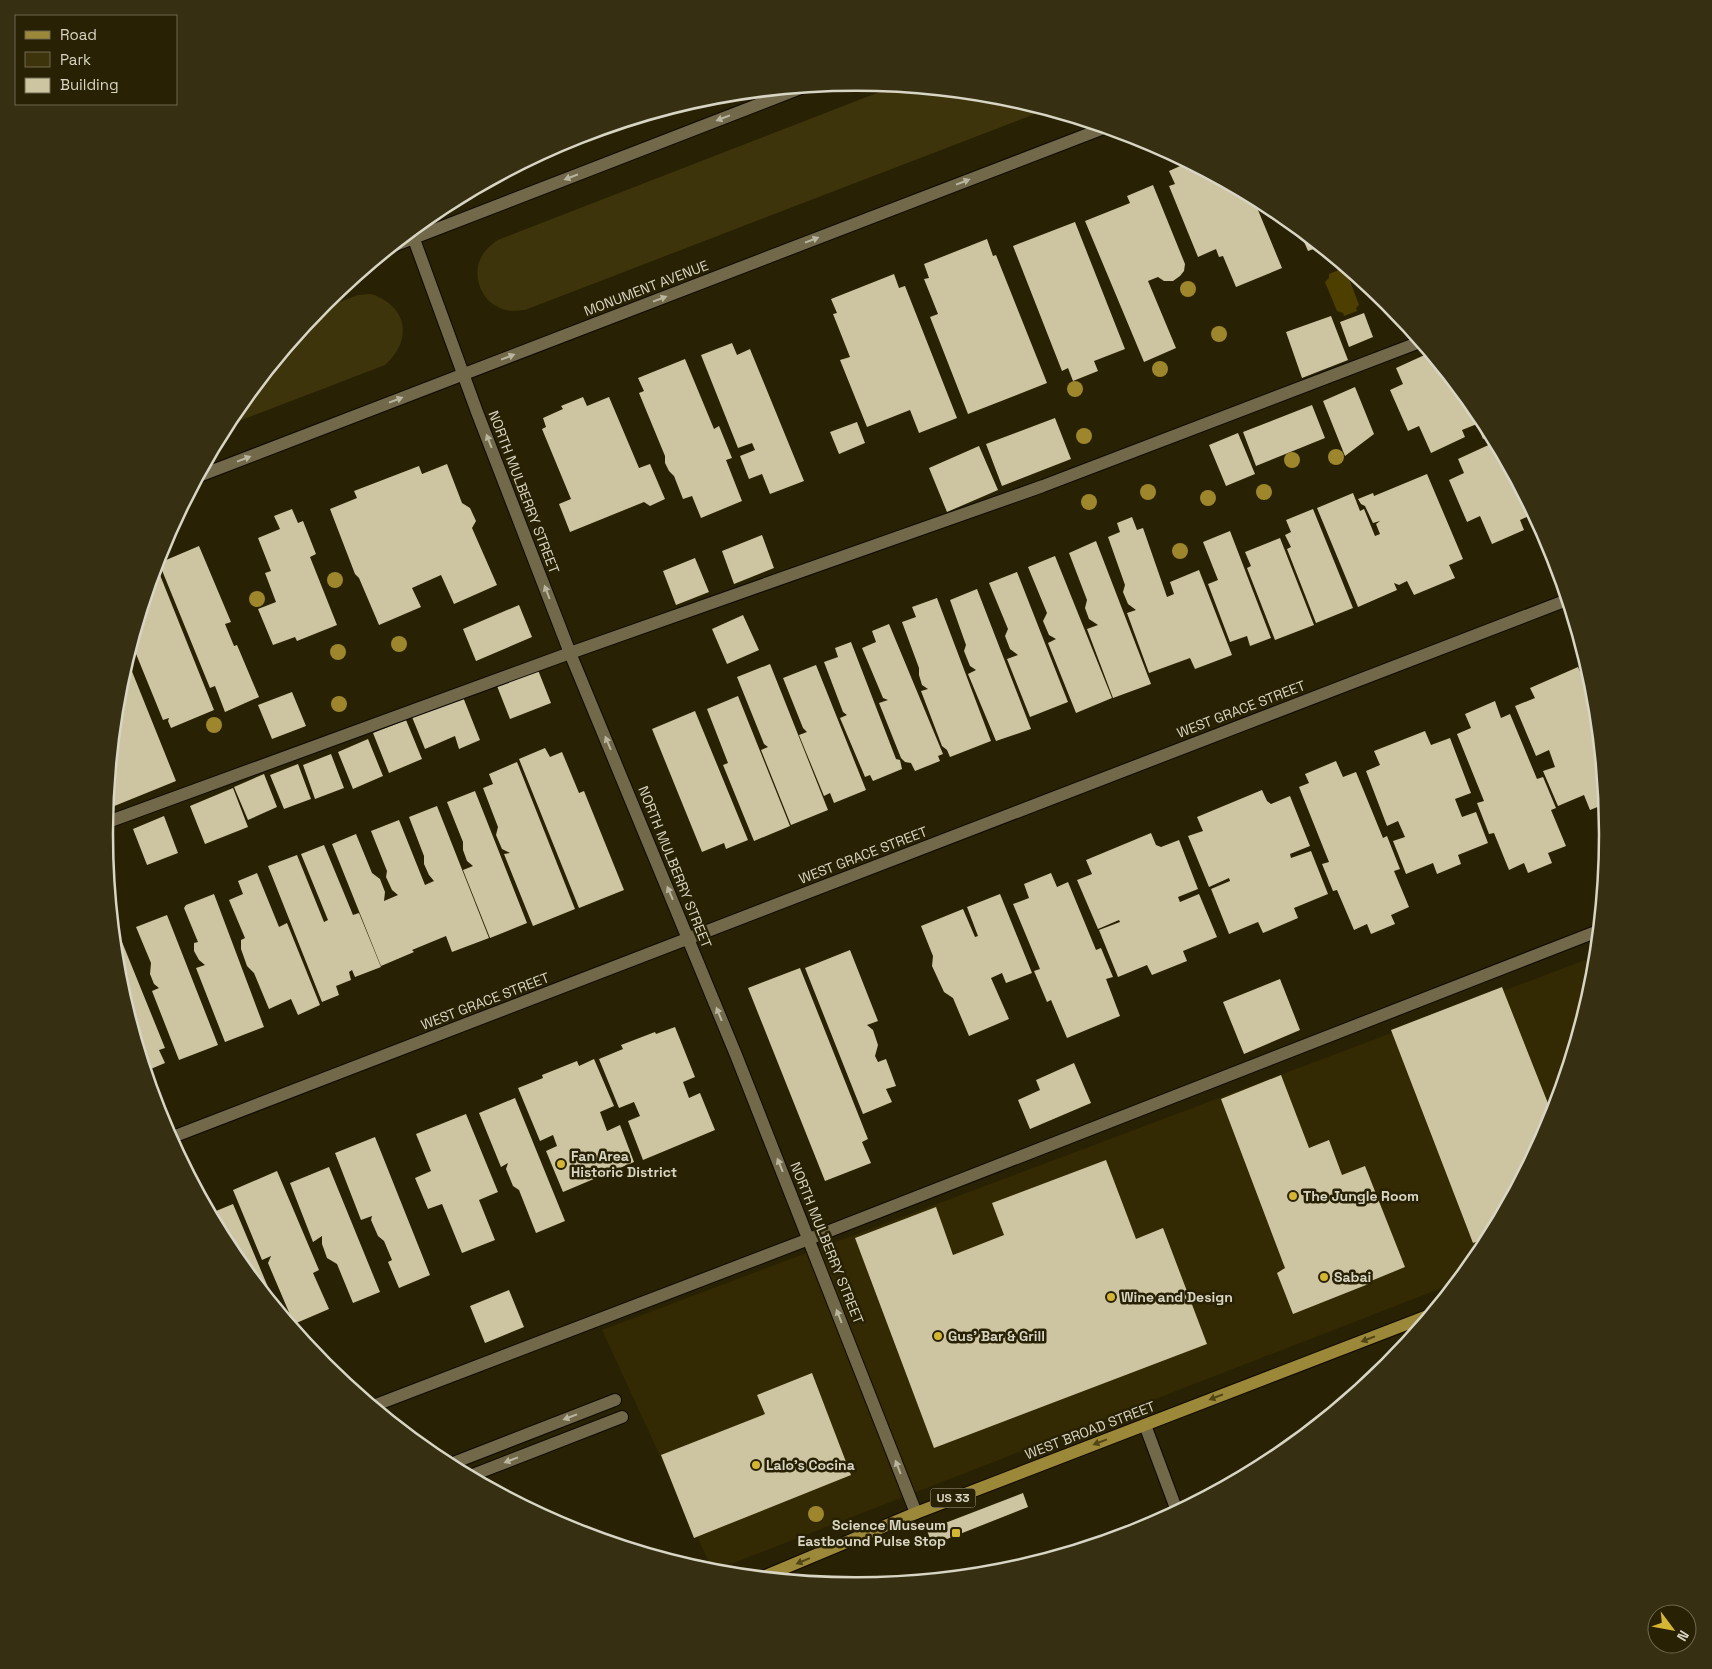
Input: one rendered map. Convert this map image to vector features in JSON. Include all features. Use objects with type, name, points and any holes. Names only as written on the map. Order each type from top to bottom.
[{"type":"main road","name":"WEST BROAD STREET","points":[[774,1573],[916,1513],[1420,1319]]},
{"type":"street","points":[[423,231],[781,96]]},
{"type":"street","name":"MONUMENT AVENUE","points":[[207,473],[1096,131]]},
{"type":"street","name":"NORTH MULBERRY STREET","points":[[414,238],[463,375],[570,653],[689,938],[916,1513]]},
{"type":"street","points":[[113,820],[570,653],[1043,486],[1415,344]]},
{"type":"street","name":"WEST GRACE STREET","points":[[176,1135],[1562,602]]},
{"type":"street","points":[[379,1404],[809,1239],[1593,933]]},
{"type":"street","points":[[458,1461],[615,1400]]},
{"type":"street","points":[[477,1473],[622,1417]]},
{"type":"street","points":[[1145,1425],[1175,1505]]},
{"type":"shaded area","points":[[1339,270],[1349,279],[1359,305],[1356,308],[1357,311],[1344,316],[1343,313],[1337,311],[1325,282],[1329,278],[1329,274]]},
{"type":"shaded area","points":[[1589,959],[1574,1027],[1543,1119],[1523,1163],[1500,1206],[1447,1286],[727,1566],[709,1563],[602,1330]]},
{"type":"green space","points":[[880,92],[953,98],[1035,114],[525,310],[511,311],[501,309],[487,299],[480,287],[477,273],[480,260],[490,246],[498,240]]},
{"type":"green space","points":[[371,294],[383,299],[399,315],[403,335],[394,355],[385,365],[239,421],[266,382],[297,344],[330,309],[336,303],[358,295]]},
{"type":"building","points":[[1180,166],[1228,191],[1258,210],[1282,268],[1236,287],[1223,256],[1219,257],[1216,249],[1198,257],[1169,186],[1175,184],[1169,171]]},
{"type":"building","points":[[1153,185],[1185,264],[1184,271],[1173,281],[1164,281],[1158,277],[1148,281],[1176,348],[1144,362],[1085,221],[1130,203],[1127,196]]},
{"type":"building","points":[[1075,222],[1125,349],[1094,361],[1098,371],[1073,381],[1068,368],[1062,371],[1013,246]]},
{"type":"building","points":[[987,239],[993,256],[996,255],[1047,383],[968,414],[930,317],[938,314],[924,279],[929,278],[924,264]]},
{"type":"building","points":[[1304,242],[1313,249],[1308,251]]},
{"type":"building","points":[[894,274],[899,288],[905,286],[957,418],[919,433],[910,410],[867,427],[840,360],[850,357],[833,314],[837,313],[831,299]]},
{"type":"building","points":[[1364,313],[1373,337],[1349,347],[1340,322]]},
{"type":"building","points":[[1331,316],[1348,360],[1302,378],[1286,332]]},
{"type":"building","points":[[732,343],[737,355],[750,349],[804,481],[770,494],[762,474],[749,479],[740,456],[755,450],[752,443],[738,448],[701,355]]},
{"type":"building","points":[[1424,355],[1446,382],[1476,425],[1462,430],[1465,437],[1431,453],[1419,426],[1408,431],[1390,390],[1403,384],[1396,368]]},
{"type":"building","points":[[685,359],[714,429],[719,426],[732,458],[726,460],[742,501],[701,518],[692,496],[683,499],[674,476],[665,463],[665,456],[639,393],[644,391],[638,378]]},
{"type":"building","points":[[1355,387],[1374,434],[1345,456],[1323,401]]},
{"type":"building","points":[[583,397],[587,406],[609,397],[639,468],[650,464],[665,499],[650,506],[644,502],[570,532],[559,504],[571,499],[542,429],[546,427],[543,418],[563,409],[561,406]]},
{"type":"building","points":[[1312,405],[1325,438],[1256,466],[1243,432]]},
{"type":"building","points":[[1055,418],[1071,459],[1002,486],[986,444]]},
{"type":"building","points":[[857,422],[865,443],[839,454],[830,432]]},
{"type":"building","points":[[1238,433],[1255,474],[1226,486],[1209,445]]},
{"type":"building","points":[[1489,445],[1528,516],[1520,520],[1524,530],[1492,544],[1480,516],[1467,522],[1449,480],[1464,473],[1458,459]]},
{"type":"building","points":[[979,446],[998,490],[947,512],[929,468]]},
{"type":"building","points":[[447,464],[462,503],[470,508],[476,521],[472,528],[497,585],[454,604],[441,575],[412,588],[421,607],[379,625],[359,578],[355,574],[330,509],[357,498],[354,491],[419,466],[422,474]]},
{"type":"building","points":[[1427,474],[1463,559],[1449,565],[1455,578],[1414,595],[1407,581],[1399,585],[1394,583],[1397,590],[1358,607],[1317,508],[1353,493],[1360,511],[1364,509],[1375,536],[1380,534],[1376,524],[1380,521],[1373,523],[1365,506],[1358,499],[1373,493],[1374,496]]},
{"type":"building","points":[[292,509],[298,523],[303,521],[316,554],[310,557],[337,625],[297,641],[295,637],[273,645],[258,609],[276,602],[265,573],[271,571],[258,538],[280,529],[274,516]]},
{"type":"building","points":[[1313,509],[1353,608],[1316,623],[1287,549],[1291,547],[1285,535],[1291,532],[1286,520]]},
{"type":"building","points":[[1132,517],[1137,530],[1143,528],[1167,597],[1174,594],[1170,582],[1199,570],[1232,655],[1195,669],[1190,658],[1149,673],[1127,613],[1136,610],[1128,604],[1123,592],[1125,585],[1108,537],[1120,532],[1117,523]]},
{"type":"building","points":[[1230,531],[1271,638],[1250,646],[1247,636],[1230,642],[1208,584],[1218,580],[1203,542]]},
{"type":"building","points":[[762,535],[774,568],[734,584],[722,551]]},
{"type":"building","points":[[1280,538],[1314,625],[1275,640],[1247,568],[1251,566],[1245,552]]},
{"type":"building","points":[[1096,541],[1151,684],[1113,698],[1087,629],[1098,625],[1089,619],[1085,608],[1087,600],[1069,553]]},
{"type":"building","points":[[199,546],[231,622],[225,624],[234,646],[237,645],[259,697],[225,712],[215,686],[210,688],[162,570],[165,560]]},
{"type":"building","points":[[1055,556],[1112,698],[1076,713],[1048,643],[1056,639],[1049,635],[1043,621],[1047,613],[1028,567]]},
{"type":"building","points":[[695,558],[709,592],[676,605],[663,571]]},
{"type":"building","points":[[1017,572],[1068,702],[1030,717],[1007,659],[1018,655],[1010,649],[1005,636],[1008,629],[989,583]]},
{"type":"building","points":[[160,575],[214,710],[171,728],[168,721],[169,718],[163,720],[136,653]]},
{"type":"building","points":[[977,589],[1031,729],[996,741],[968,674],[976,670],[970,666],[964,651],[966,645],[950,600]]},
{"type":"building","points":[[937,598],[991,741],[950,757],[947,750],[942,746],[921,691],[928,689],[922,685],[919,668],[902,622],[916,617],[912,607]]},
{"type":"building","points":[[519,605],[532,637],[476,661],[463,629]]},
{"type":"building","points":[[743,615],[759,650],[727,664],[712,629]]},
{"type":"building","points":[[889,624],[943,754],[938,756],[940,761],[915,771],[911,763],[905,762],[901,758],[879,703],[888,700],[883,698],[862,648],[876,642],[872,631]]},
{"type":"building","points":[[851,642],[896,759],[900,760],[902,769],[873,781],[870,775],[865,777],[840,718],[847,715],[843,712],[824,662],[838,657],[835,648]]},
{"type":"building","points":[[770,664],[828,810],[791,825],[761,750],[768,747],[764,744],[737,677]]},
{"type":"building","points":[[816,665],[866,790],[834,803],[830,793],[824,796],[799,735],[807,732],[803,728],[783,678]]},
{"type":"building","points":[[1578,667],[1585,689],[1593,737],[1598,807],[1590,810],[1584,795],[1558,806],[1543,771],[1555,767],[1549,750],[1536,756],[1515,706],[1535,698],[1530,688]]},
{"type":"building","points":[[131,670],[176,781],[114,806],[119,737]]},
{"type":"building","points":[[538,670],[551,703],[510,719],[497,686]]},
{"type":"building","points":[[292,692],[306,726],[272,739],[258,705]]},
{"type":"building","points":[[738,696],[790,826],[754,841],[723,765],[728,763],[707,709]]},
{"type":"building","points":[[463,697],[480,740],[459,749],[455,736],[425,749],[412,717]]},
{"type":"building","points":[[1495,701],[1501,718],[1510,714],[1537,779],[1543,777],[1556,808],[1551,810],[1566,846],[1548,853],[1552,863],[1528,873],[1524,863],[1509,870],[1494,833],[1489,834],[1477,803],[1484,801],[1457,734],[1471,728],[1465,714]]},
{"type":"building","points":[[695,711],[748,840],[726,849],[724,843],[702,852],[652,729]]},
{"type":"building","points":[[406,720],[422,759],[389,773],[373,733]]},
{"type":"building","points":[[1425,731],[1431,745],[1450,738],[1471,793],[1455,799],[1462,817],[1476,812],[1488,843],[1458,855],[1461,864],[1437,874],[1433,863],[1406,874],[1393,841],[1405,837],[1398,821],[1387,826],[1366,771],[1380,765],[1374,751]]},
{"type":"building","points":[[368,739],[383,776],[353,789],[338,752]]},
{"type":"building","points":[[545,748],[550,757],[562,752],[579,793],[584,791],[624,890],[579,908],[519,759]]},
{"type":"building","points":[[331,754],[344,788],[315,799],[303,765]]},
{"type":"building","points":[[1336,761],[1343,777],[1356,772],[1383,838],[1387,836],[1400,869],[1394,871],[1409,907],[1391,915],[1395,924],[1371,934],[1367,924],[1354,930],[1337,890],[1333,891],[1322,864],[1329,862],[1299,787],[1309,783],[1305,774]]},
{"type":"building","points":[[517,762],[575,909],[533,926],[504,854],[510,853],[502,849],[496,835],[498,827],[483,788],[493,784],[489,774]]},
{"type":"building","points":[[298,764],[311,799],[284,809],[270,775]]},
{"type":"building","points":[[264,774],[277,807],[248,820],[234,787]]},
{"type":"building","points":[[233,788],[248,827],[205,844],[190,806]]},
{"type":"building","points":[[1262,790],[1267,801],[1271,804],[1290,796],[1310,846],[1290,854],[1291,858],[1311,851],[1328,894],[1294,908],[1298,918],[1263,933],[1258,922],[1229,934],[1211,889],[1230,881],[1229,878],[1209,887],[1188,836],[1203,831],[1197,817]]},
{"type":"building","points":[[475,791],[527,923],[490,938],[463,870],[473,866],[467,861],[463,850],[463,842],[447,802]]},
{"type":"building","points":[[437,806],[489,938],[452,952],[446,936],[412,950],[414,952],[381,966],[332,844],[356,834],[372,873],[380,879],[385,892],[384,901],[398,895],[392,890],[386,877],[387,871],[371,831],[399,820],[425,885],[434,881],[424,864],[424,856],[409,817]]},
{"type":"building","points":[[164,816],[178,853],[147,865],[133,829]]},
{"type":"building","points":[[1151,833],[1156,845],[1161,847],[1179,840],[1198,889],[1178,897],[1180,902],[1199,894],[1217,937],[1183,951],[1187,961],[1152,975],[1147,965],[1118,977],[1099,930],[1120,922],[1119,920],[1098,929],[1077,880],[1092,874],[1086,860]]},
{"type":"building","points":[[324,845],[353,915],[359,913],[381,967],[355,977],[352,970],[349,972],[351,980],[336,986],[339,995],[322,1002],[268,866],[297,855],[324,922],[328,920],[301,854]]},
{"type":"building","points":[[257,873],[279,927],[287,923],[320,1005],[298,1015],[291,999],[269,1009],[254,973],[247,966],[241,949],[241,940],[245,938],[229,900],[243,894],[238,881]]},
{"type":"building","points":[[1051,873],[1057,887],[1068,882],[1096,950],[1101,948],[1113,977],[1106,979],[1120,1016],[1067,1038],[1051,1000],[1047,1002],[1034,971],[1040,969],[1013,904],[1029,898],[1024,884]]},
{"type":"building","points":[[214,894],[264,1027],[225,1042],[196,968],[205,965],[199,960],[194,951],[194,943],[198,942],[184,908],[186,905]]},
{"type":"building","points":[[1000,894],[1032,973],[1006,983],[1002,973],[991,978],[1009,1019],[969,1036],[953,998],[944,992],[932,966],[933,956],[921,926],[963,909],[975,937],[978,936],[967,907]]},
{"type":"building","points":[[167,915],[218,1045],[179,1060],[152,991],[159,988],[154,984],[150,974],[151,963],[136,927]]},
{"type":"building","points":[[120,937],[165,1048],[159,1050],[165,1063],[151,1069],[138,1027]]},
{"type":"building","points":[[850,950],[878,1021],[867,1025],[873,1030],[878,1045],[875,1056],[878,1062],[886,1059],[896,1086],[886,1089],[892,1102],[863,1114],[805,968]]},
{"type":"building","points":[[800,968],[868,1139],[862,1142],[871,1163],[825,1181],[748,988]]},
{"type":"building","points":[[1280,979],[1300,1030],[1244,1054],[1223,1002]]},
{"type":"building","points":[[1502,987],[1548,1104],[1523,1163],[1500,1206],[1478,1241],[1473,1243],[1391,1030]]},
{"type":"building","points":[[675,1027],[695,1077],[683,1082],[689,1098],[700,1093],[715,1130],[643,1160],[628,1121],[640,1116],[634,1102],[619,1108],[599,1059],[623,1049],[621,1045],[655,1032],[656,1034]]},
{"type":"building","points":[[594,1059],[614,1106],[600,1112],[607,1131],[620,1125],[634,1162],[563,1192],[546,1151],[557,1146],[553,1135],[540,1141],[518,1088],[543,1078],[542,1075],[577,1061],[579,1066]]},
{"type":"building","points":[[1074,1063],[1091,1103],[1030,1129],[1018,1100],[1040,1090],[1036,1080]]},
{"type":"building","points":[[1281,1075],[1309,1148],[1329,1140],[1342,1175],[1365,1166],[1405,1267],[1371,1281],[1371,1283],[1293,1314],[1277,1273],[1285,1268],[1221,1099]]},
{"type":"building","points":[[515,1098],[565,1221],[536,1233],[519,1190],[513,1186],[506,1169],[508,1163],[501,1167],[479,1113]]},
{"type":"building","points":[[466,1114],[498,1192],[479,1200],[495,1240],[462,1253],[442,1204],[428,1209],[415,1178],[431,1171],[416,1134]]},
{"type":"building","points":[[375,1137],[430,1275],[399,1288],[388,1262],[392,1260],[384,1241],[378,1236],[371,1220],[372,1216],[361,1220],[335,1153]]},
{"type":"building","points":[[1106,1160],[1136,1239],[1163,1228],[1207,1344],[934,1448],[855,1238],[936,1207],[953,1255],[1004,1235],[992,1203]]},
{"type":"building","points":[[329,1167],[380,1292],[353,1303],[337,1264],[327,1258],[322,1244],[322,1236],[313,1242],[290,1183]]},
{"type":"building","points":[[277,1171],[319,1270],[313,1273],[329,1309],[296,1323],[292,1318],[268,1263],[271,1256],[262,1260],[233,1190]]},
{"type":"building","points":[[233,1204],[270,1292],[238,1247],[216,1211]]},
{"type":"building","points":[[509,1290],[524,1327],[485,1343],[470,1306]]},
{"type":"building","name":"Lalo’s Cocina","points":[[812,1373],[851,1475],[694,1538],[661,1455],[765,1414],[757,1395]]},
{"type":"building","points":[[1023,1493],[1028,1507],[932,1545],[927,1530]]},
{"type":"place","name":"Fan Area Historic District","points":[[561,1164]]},
{"type":"place","name":"The Jungle Room","points":[[1293,1196]]},
{"type":"place","name":"Sabai","points":[[1324,1277]]},
{"type":"place","name":"Wine and Design","points":[[1111,1297]]},
{"type":"place","name":"Gus' Bar & Grill","points":[[938,1336]]},
{"type":"place","name":"Lalo’s Cocina","points":[[756,1465]]},
{"type":"place","name":"Science Museum Eastbound Pulse Stop","points":[[956,1533]]}]
